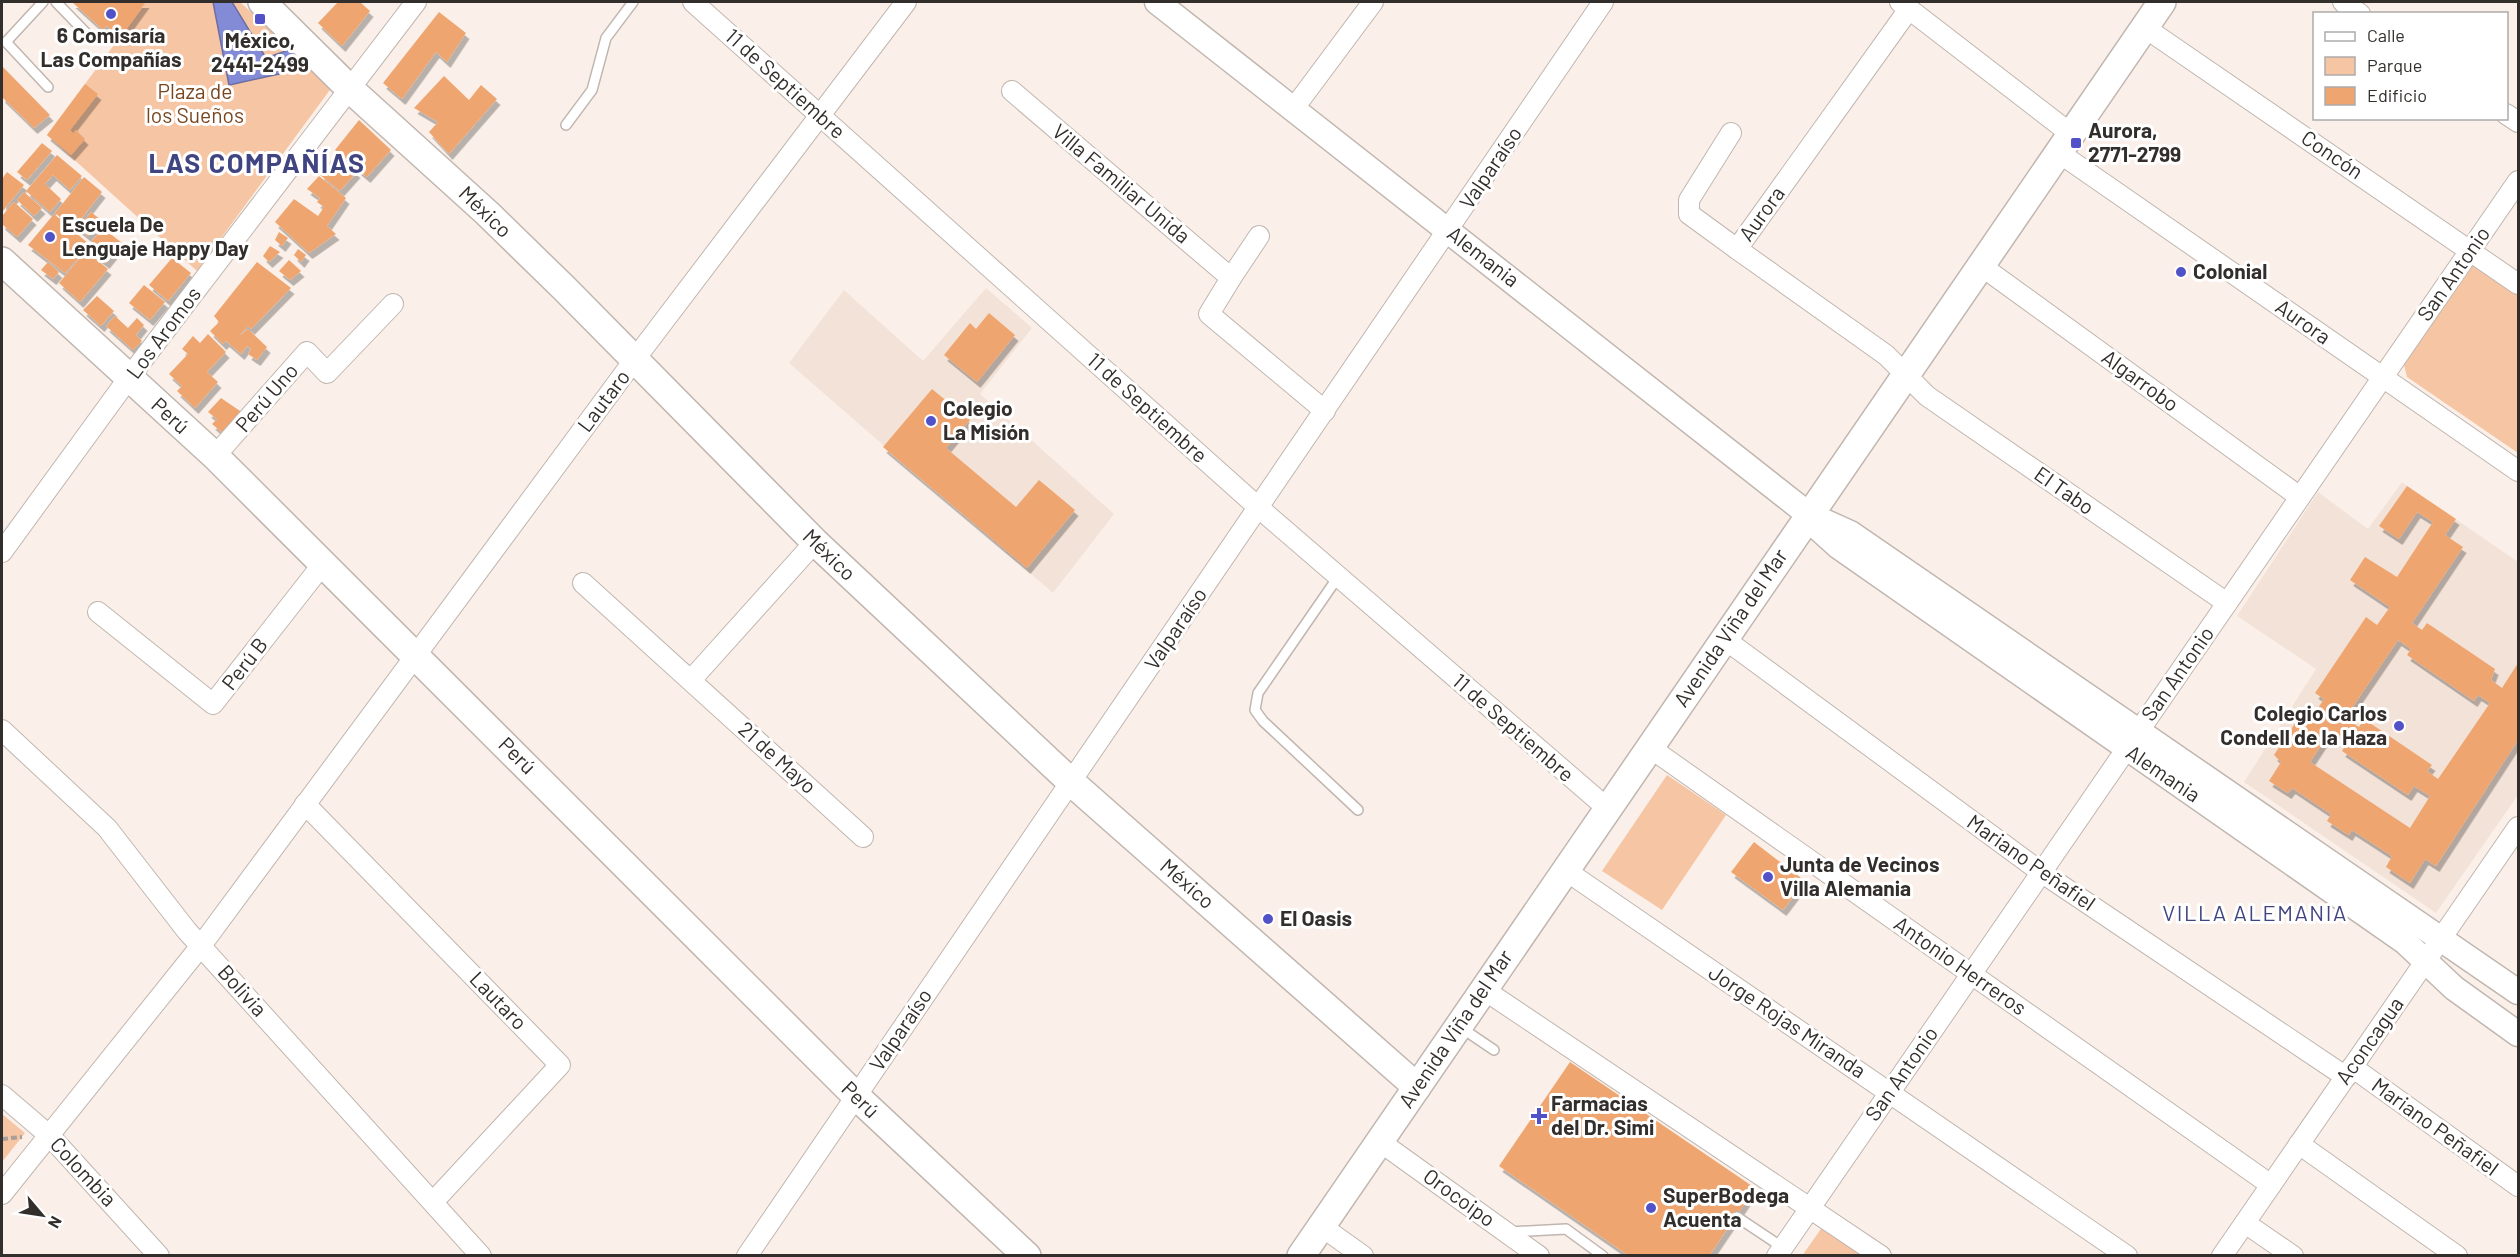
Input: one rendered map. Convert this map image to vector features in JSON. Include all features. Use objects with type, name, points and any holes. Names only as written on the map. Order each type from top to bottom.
[{"type":"main road","name":"México","points":[[262,2],[350,89],[487,213],[815,542],[1071,782],[1416,1087]]},
{"type":"main road","name":"Avenida Viña del Mar","points":[[1301,1256],[1904,374],[2162,2]]},
{"type":"main road","name":"Perú","points":[[2,261],[128,379],[215,456],[322,565],[416,654],[856,1096],[1027,1256]]},
{"type":"street","name":"Los Aromos","points":[[2,552],[128,379],[416,2]]},
{"type":"street","name":"11 de Septiembre","points":[[693,2],[1259,508],[1607,808]]},
{"type":"street","name":"Lautaro","points":[[2,1194],[200,947],[635,359],[906,2]]},
{"type":"street","name":"Alemania","points":[[1157,2],[1808,514],[1819,529],[1839,547],[2133,740],[2442,938],[2518,992]]},
{"type":"street","points":[[1294,108],[1373,2]]},
{"type":"street","name":"Valparaíso","points":[[747,1256],[1603,2]]},
{"type":"street","points":[[2343,2],[2357,12]]},
{"type":"street","name":"Aurora","points":[[1904,374],[1886,355],[1737,249],[1904,5],[2064,143],[2383,377],[2518,471]]},
{"type":"street","name":"Concón","points":[[2144,27],[2518,284]]},
{"type":"street","name":"Villa Familiar Unida","points":[[1012,91],[1231,278]]},
{"type":"street","points":[[1731,133],[1689,200],[1688,208],[1689,214],[1737,249]]},
{"type":"street","name":"San Antonio","points":[[1779,1251],[2518,181]]},
{"type":"street","points":[[1259,236],[1209,314],[1325,411]]},
{"type":"street","name":"Algarrobo","points":[[1980,265],[2301,497]]},
{"type":"street","name":"Perú Uno","points":[[215,456],[307,352],[327,373],[393,304]]},
{"type":"street","name":"El Tabo","points":[[1904,374],[1927,396],[2227,603]]},
{"type":"street","points":[[691,680],[815,542]]},
{"type":"street","name":"Perú B","points":[[98,612],[213,704],[322,565]]},
{"type":"street","name":"21 de Mayo","points":[[583,583],[863,837]]},
{"type":"street","name":"Mariano Peñafiel","points":[[1723,638],[2041,872],[2349,1072],[2518,1186]]},
{"type":"street","name":"Bolivia","points":[[2,730],[107,828],[200,947],[481,1256]]},
{"type":"street","name":"Alemania","points":[[2133,740],[2405,942],[2454,988],[2518,1034]]},
{"type":"street","name":"Antonio Herreros","points":[[1649,747],[2271,1185]]},
{"type":"street","name":"Lautaro","points":[[305,804],[560,1065],[433,1202]]},
{"type":"street","name":"Aconcagua","points":[[2222,1256],[2518,827]]},
{"type":"street","name":"Jorge Rojas Miranda","points":[[1565,870],[2127,1256]]},
{"type":"street","points":[[1484,989],[1881,1256]]},
{"type":"street","name":"Colombia","points":[[2,1095],[50,1136],[159,1256]]},
{"type":"street","name":"Orocoipo","points":[[1379,1141],[1539,1256]]},
{"type":"street","points":[[2299,1144],[2457,1256]]},
{"type":"street","points":[[2245,1223],[2293,1256]]},
{"type":"street","points":[[1321,1226],[1363,1256]]},
{"type":"lane","points":[[43,2],[6,42],[48,87]]},
{"type":"lane","points":[[56,2],[88,35]]},
{"type":"lane","points":[[566,125],[591,90],[606,38],[633,2]]},
{"type":"lane","points":[[1338,577],[1258,693],[1255,710],[1263,721],[1358,810]]},
{"type":"lane","points":[[1458,1025],[1494,1050]]},
{"type":"lane","points":[[1737,1217],[1779,1251]]},
{"type":"lane","points":[[1507,1232],[1566,1229],[1603,1256]]},
{"type":"shaded area","name":"Colegio La Misión","points":[[986,288],[1032,328],[980,394],[1114,514],[1053,593],[789,363],[844,290],[923,361]]},
{"type":"shaded area","name":"Colegio Carlos Condell de la Haza","points":[[2402,482],[2518,562],[2518,795],[2436,913],[2244,782],[2316,669],[2237,616],[2318,492],[2368,529]]},
{"type":"green space","name":"Plaza de los Sueños","points":[[146,2],[240,2],[332,87],[197,271],[47,135]]},
{"type":"green space","points":[[2473,264],[2518,295],[2518,453],[2407,377],[2404,365]]},
{"type":"green space","points":[[1667,775],[1726,815],[1662,910],[1602,871]]},
{"type":"green space","points":[[2,1114],[25,1133],[2,1162]]},
{"type":"green space","points":[[1823,1226],[1865,1256],[1802,1256]]},
{"type":"water","points":[[213,2],[232,2],[266,58],[291,49],[311,67],[229,85]]},
{"type":"building","name":"6 Comisaría Las Compañías","points":[[72,2],[146,2],[120,38],[107,26],[103,30]]},
{"type":"building","points":[[338,2],[360,2],[370,11],[342,46],[318,23]]},
{"type":"building","points":[[439,12],[466,33],[447,62],[436,52],[402,99],[383,83]]},
{"type":"building","name":"6 Comisaría Las Compañías","points":[[2,66],[50,115],[34,128],[2,97]]},
{"type":"building","points":[[444,76],[469,100],[481,85],[497,99],[449,154],[429,132],[438,122],[414,108]]},
{"type":"building","points":[[85,84],[98,94],[70,130],[73,134],[76,130],[85,139],[71,155],[47,135]]},
{"type":"building","points":[[359,120],[391,150],[367,177],[335,150]]},
{"type":"building","points":[[42,143],[52,151],[27,180],[17,172]]},
{"type":"building","points":[[57,155],[82,176],[70,190],[53,175],[45,184],[61,199],[50,212],[26,191]]},
{"type":"building","points":[[335,155],[357,172],[340,191],[320,175]]},
{"type":"building","points":[[7,172],[24,185],[3,211],[2,179]]},
{"type":"building","points":[[319,176],[346,198],[327,226],[336,234],[309,253],[275,222],[294,199],[318,216],[324,207],[317,202],[320,198],[307,189]]},
{"type":"building","points":[[84,177],[102,192],[74,228],[55,213]]},
{"type":"building","points":[[24,192],[42,208],[34,216],[17,200]]},
{"type":"building","points":[[14,202],[33,219],[17,237],[2,224],[2,216]]},
{"type":"building","points":[[91,212],[101,220],[88,236],[78,228]]},
{"type":"building","points":[[54,214],[90,245],[65,273],[28,245]]},
{"type":"building","points":[[103,228],[122,243],[106,263],[90,251],[95,245],[91,242]]},
{"type":"building","points":[[279,232],[288,238],[282,246],[275,240]]},
{"type":"building","points":[[270,246],[280,252],[269,262],[263,256]]},
{"type":"building","points":[[298,249],[306,255],[301,262],[294,255]]},
{"type":"building","points":[[86,251],[108,269],[80,302],[59,283]]},
{"type":"building","points":[[172,258],[191,273],[168,301],[149,285]]},
{"type":"building","points":[[289,260],[301,271],[290,280],[279,271]]},
{"type":"building","points":[[48,262],[59,272],[53,279],[41,270]]},
{"type":"building","points":[[257,262],[291,288],[251,329],[248,326],[238,337],[248,329],[267,347],[257,360],[248,354],[251,349],[247,346],[241,354],[226,341],[223,344],[210,331],[219,322],[214,316]]},
{"type":"building","points":[[144,285],[165,302],[150,320],[129,303]]},
{"type":"building","points":[[97,296],[114,311],[101,326],[83,310]]},
{"type":"building","points":[[989,313],[1015,335],[977,382],[944,355],[970,323],[976,329]]},
{"type":"building","points":[[115,316],[128,328],[137,318],[144,325],[136,335],[142,341],[133,350],[106,326]]},
{"type":"building","points":[[208,334],[226,352],[207,372],[218,382],[195,408],[177,391],[182,386],[169,374],[188,354],[182,349],[193,336],[200,343]]},
{"type":"building","points":[[932,389],[970,420],[946,448],[1016,507],[1039,480],[1075,510],[1027,568],[883,447]]},
{"type":"building","points":[[221,398],[243,413],[224,434],[212,424],[217,419],[208,412]]},
{"type":"building","points":[[2407,486],[2456,519],[2445,535],[2463,547],[2412,623],[2422,630],[2427,623],[2495,669],[2491,680],[2502,688],[2518,663],[2518,740],[2436,866],[2425,859],[2410,883],[2386,867],[2392,856],[2352,830],[2349,835],[2327,821],[2331,814],[2292,788],[2288,793],[2269,781],[2281,762],[2274,755],[2305,708],[2314,714],[2324,699],[2315,693],[2366,617],[2377,625],[2390,607],[2350,580],[2365,557],[2397,577],[2433,522],[2417,512],[2399,539],[2379,526]],"holes":[[[2398,640],[2411,649],[2407,655],[2474,701],[2478,695],[2490,703],[2438,779],[2427,771],[2432,765],[2364,719],[2359,727],[2345,718]],[[2331,730],[2348,741],[2342,751],[2408,795],[2414,786],[2430,796],[2410,828],[2310,762]]]},
{"type":"building","name":"Junta de Vecinos Villa Alemania","points":[[1754,842],[1805,881],[1783,910],[1731,872]]},
{"type":"building","points":[[1570,1062],[1755,1188],[1709,1256],[1629,1256],[1499,1166]]},
{"type":"place","name":"6 Comisaría Las Compañías","points":[[111,14]]},
{"type":"place","name":"México, 2441-2499","points":[[260,19]]},
{"type":"place","name":"Aurora, 2771-2799","points":[[2076,143]]},
{"type":"place","name":"Escuela De Lenguaje Happy Day","points":[[50,237]]},
{"type":"place","name":"Colonial","points":[[2181,272]]},
{"type":"place","name":"Colegio La Misión","points":[[931,421]]},
{"type":"place","name":"Colegio Carlos Condell de la Haza","points":[[2399,726]]},
{"type":"place","name":"Junta de Vecinos Villa Alemania","points":[[1768,877]]},
{"type":"place","name":"El Oasis","points":[[1268,919]]},
{"type":"place","name":"Farmacias del Dr. Simi","points":[[1539,1116]]},
{"type":"place","name":"SuperBodega Acuenta","points":[[1651,1208]]},
{"type":"district","name":"LAS COMPAÑÍAS","points":[[257,164]]},
{"type":"district","name":"VILLA ALEMANIA","points":[[2255,913]]}]
